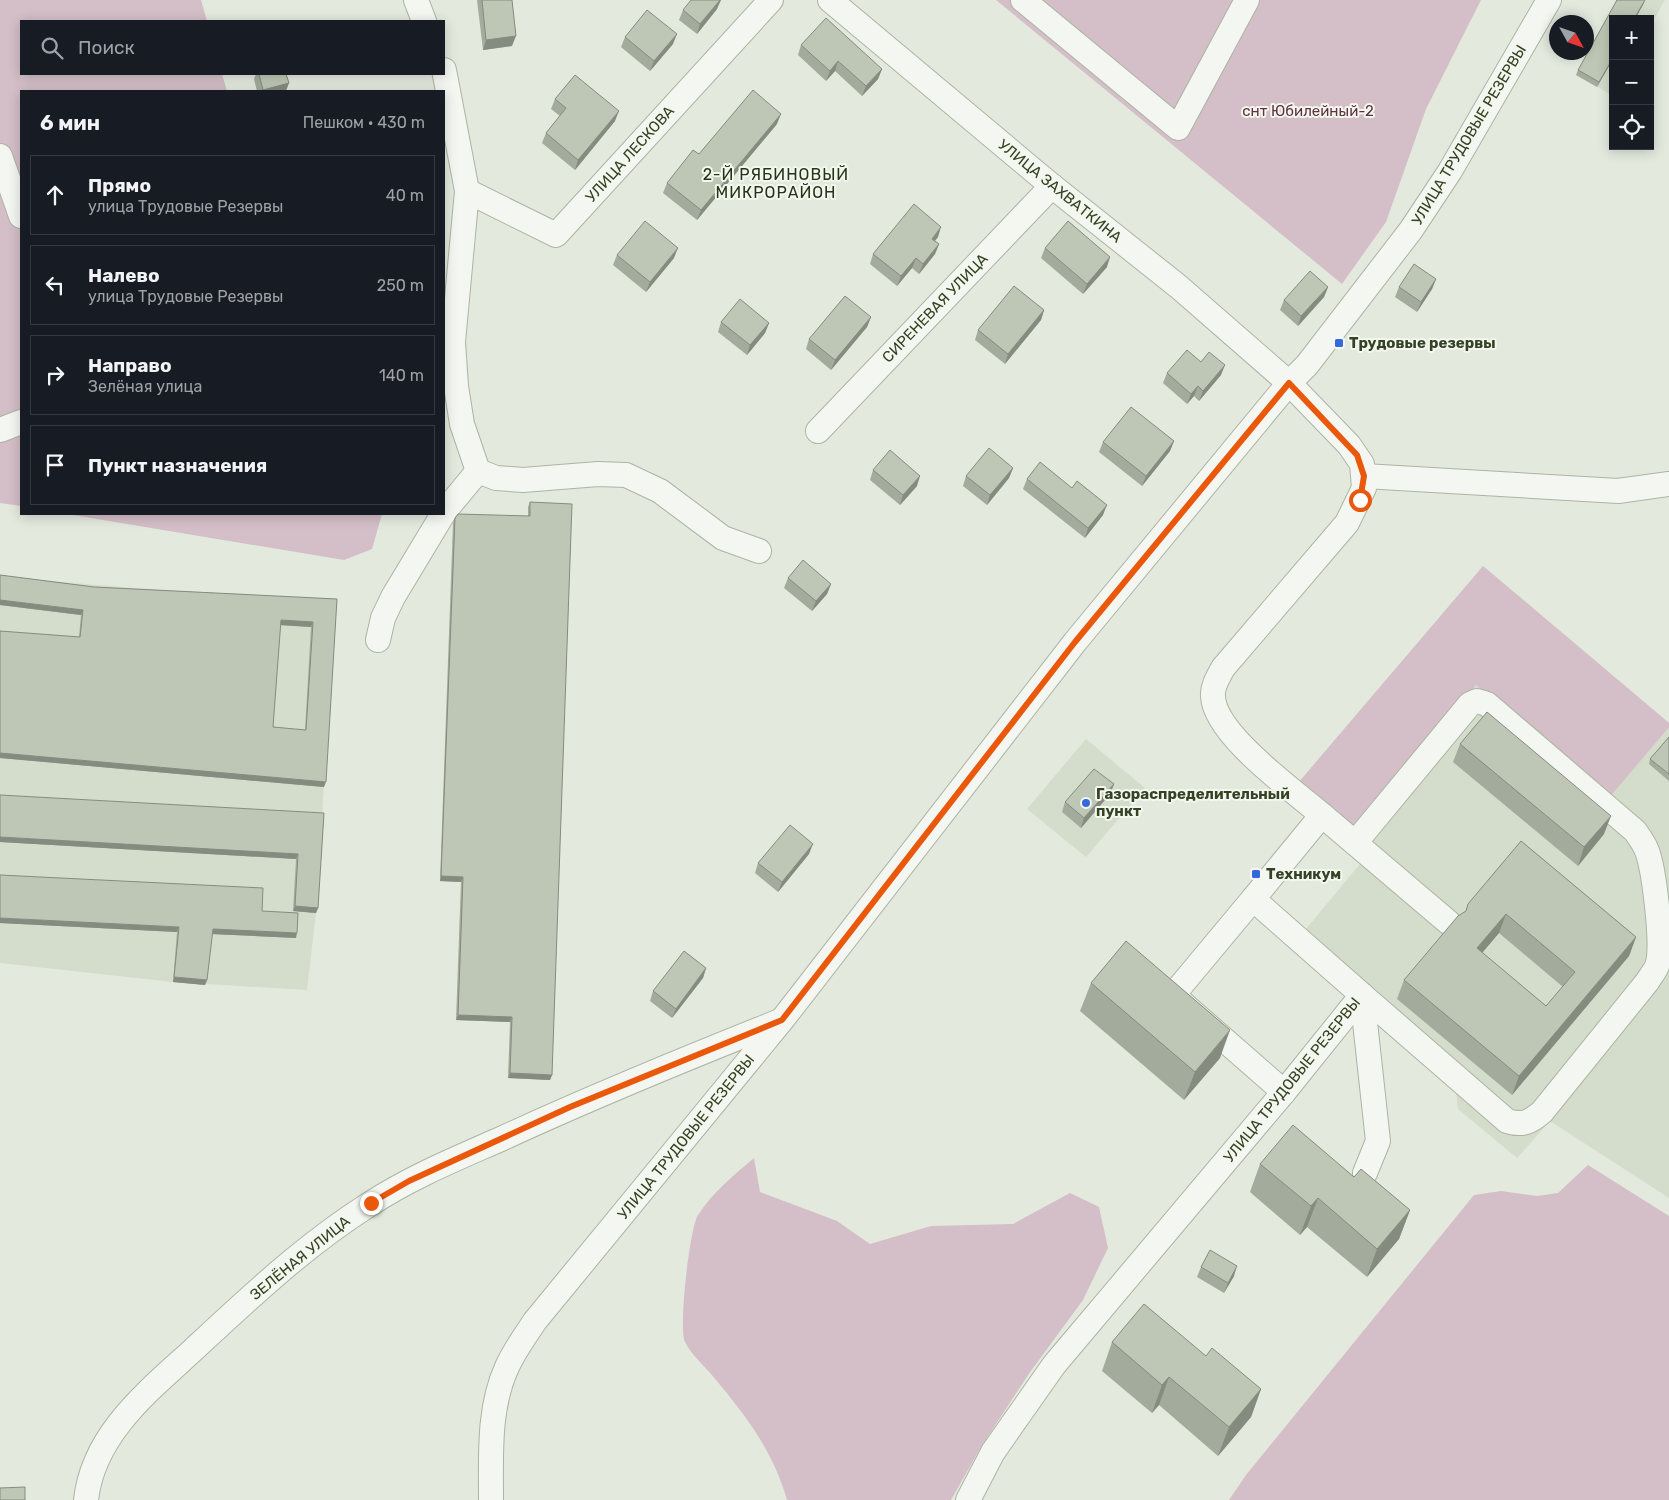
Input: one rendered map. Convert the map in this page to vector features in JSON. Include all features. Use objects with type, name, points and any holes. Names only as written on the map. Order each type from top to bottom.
[{"type":"street","points":[[416,0],[424,20]]},
{"type":"street","name":"УЛИЦА ЛЕСКОВА","points":[[467,191],[556,235],[771,0]]},
{"type":"street","name":"УЛИЦА ЗАХВАТКИНА","points":[[830,0],[1052,186],[1179,287],[1289,383]]},
{"type":"street","points":[[1023,0],[1178,128],[1247,0]]},
{"type":"street","name":"УЛИЦА ТРУДОВЫЕ РЕЗЕРВЫ","points":[[490,1500],[495,1412],[506,1369],[518,1346],[535,1321],[782,1020],[1075,642],[1289,383],[1307,365],[1411,230],[1450,172],[1549,0]]},
{"type":"street","points":[[445,75],[467,191],[453,342],[458,405],[469,450],[478,471],[496,478],[523,480],[598,474],[626,475],[660,491],[723,538],[760,551]]},
{"type":"street","points":[[0,156],[20,213]]},
{"type":"street","name":"СИРЕНЕВАЯ УЛИЦА","points":[[818,431],[1052,186]]},
{"type":"street","points":[[1289,383],[1349,446],[1362,464],[1364,476],[1360,500],[1347,522],[1223,668],[1216,681],[1213,695],[1218,717],[1233,737],[1448,922]]},
{"type":"street","points":[[0,430],[20,422]]},
{"type":"street","points":[[445,511],[478,471]]},
{"type":"street","points":[[1364,476],[1618,491],[1669,484]]},
{"type":"street","points":[[378,640],[383,618],[393,597],[442,515]]},
{"type":"street","points":[[1355,843],[1470,704],[1477,701],[1488,704],[1636,831],[1648,853],[1660,927],[1657,966],[1647,982],[1542,1112],[1528,1123],[1519,1125],[1507,1121],[1362,995]]},
{"type":"street","points":[[1284,1092],[1173,995],[1322,815]]},
{"type":"street","name":"УЛИЦА ТРУДОВЫЕ РЕЗЕРВЫ","points":[[968,1500],[993,1452],[1054,1365],[1284,1092],[1362,995],[1253,898]]},
{"type":"street","points":[[1362,995],[1378,1141],[1365,1173]]},
{"type":"street","name":"ЗЕЛЁНАЯ УЛИЦА","points":[[86,1500],[94,1467],[106,1442],[147,1391],[270,1280],[344,1222],[409,1181],[466,1154],[623,1084],[782,1020]]},
{"type":"shaded area","points":[[1618,0],[1665,0],[1654,19],[1654,15],[1610,15]]},
{"type":"shaded area","points":[[1609,16],[1609,93],[1576,75],[1584,60],[1594,60],[1594,43]]},
{"type":"shaded area","points":[[1483,566],[1669,723],[1669,1198],[1550,1121],[1517,1158],[1458,1109],[1456,1092],[1383,1029],[1398,1011],[1306,929],[1374,847],[1353,829]]},
{"type":"shaded area","points":[[0,577],[335,604],[316,913],[307,990],[173,982],[0,963]]},
{"type":"shaded area","name":"Газораспределительный пункт","points":[[1086,739],[1145,788],[1086,857],[1027,809]]},
{"type":"green space","points":[[0,0],[201,0],[207,20],[20,20],[20,75],[222,75],[227,90],[20,90],[20,506],[0,503]]},
{"type":"green space","name":"снт Юбилейный-2","points":[[996,0],[1481,0],[1426,109],[1386,222],[1342,284]]},
{"type":"green space","points":[[73,515],[382,515],[372,549],[344,560]]},
{"type":"green space","points":[[1483,566],[1669,723],[1669,727],[1608,799],[1476,685],[1353,829],[1298,783]]},
{"type":"green space","points":[[754,1158],[760,1192],[837,1221],[870,1244],[931,1226],[1013,1224],[1070,1193],[1099,1207],[1108,1248],[1083,1300],[1028,1375],[981,1447],[951,1500],[787,1500],[775,1467],[749,1422],[685,1342],[683,1333],[684,1299],[692,1238],[698,1215],[724,1184]]},
{"type":"green space","points":[[1588,1165],[1669,1216],[1669,1500],[1229,1500],[1246,1475],[1474,1195],[1501,1191],[1537,1196],[1558,1193]]},
{"type":"building","points":[[482,0],[512,0],[516,36],[486,40]]},
{"type":"building","points":[[691,0],[720,0],[700,24],[683,10]]},
{"type":"building","points":[[1617,0],[1645,0],[1636,15],[1609,15],[1609,65],[1599,82],[1578,70],[1584,60],[1594,60],[1594,41]]},
{"type":"building","points":[[647,10],[677,34],[654,61],[625,37]]},
{"type":"building","points":[[826,18],[882,69],[866,86],[838,61],[830,71],[801,45]]},
{"type":"building","points":[[259,75],[286,75],[289,83],[263,90]]},
{"type":"building","points":[[575,75],[619,111],[578,160],[546,133],[566,108],[555,99]]},
{"type":"building","points":[[753,90],[781,114],[701,210],[667,183],[693,150],[699,154]]},
{"type":"building","points":[[914,204],[941,227],[932,239],[939,244],[923,264],[916,258],[901,276],[873,254]]},
{"type":"building","points":[[645,221],[678,248],[650,282],[617,255]]},
{"type":"building","points":[[1068,221],[1110,257],[1087,284],[1045,248]]},
{"type":"building","points":[[1414,264],[1436,279],[1421,302],[1399,287]]},
{"type":"building","points":[[1310,271],[1328,287],[1301,316],[1284,300]]},
{"type":"building","points":[[1014,286],[1044,310],[1008,354],[978,330]]},
{"type":"building","points":[[845,296],[871,317],[835,360],[809,339]]},
{"type":"building","points":[[740,299],[769,323],[750,345],[721,322]]},
{"type":"building","points":[[1187,350],[1201,362],[1209,352],[1225,365],[1203,391],[1198,386],[1191,394],[1167,373]]},
{"type":"building","points":[[1131,407],[1174,441],[1146,476],[1103,442]]},
{"type":"building","points":[[989,448],[1013,468],[990,495],[966,476]]},
{"type":"building","points":[[890,450],[920,476],[903,495],[873,470]]},
{"type":"building","points":[[1040,462],[1072,488],[1077,481],[1107,505],[1088,528],[1027,479]]},
{"type":"building","points":[[530,502],[572,504],[552,1075],[510,1073],[512,1017],[458,1015],[463,877],[441,876],[455,518],[458,514],[530,516]]},
{"type":"building","points":[[803,560],[831,584],[816,601],[788,578]]},
{"type":"building","points":[[0,575],[94,587],[337,599],[326,782],[0,753],[0,631],[80,637],[83,610],[0,600]],"holes":[[[281,620],[313,622],[306,730],[273,727]]]},
{"type":"building","points":[[1487,712],[1611,816],[1584,847],[1460,744]]},
{"type":"building","points":[[1669,737],[1669,774],[1650,759]]},
{"type":"building","name":"Газораспределительный пункт","points":[[1094,769],[1114,784],[1084,818],[1065,802]]},
{"type":"building","points":[[0,795],[324,813],[318,908],[295,906],[298,854],[0,837]]},
{"type":"building","points":[[790,825],[813,844],[782,882],[758,863]]},
{"type":"building","points":[[1521,841],[1636,937],[1519,1076],[1404,980],[1458,916],[1466,911],[1468,904]],"holes":[[[1506,914],[1575,972],[1546,1006],[1477,948]]]},
{"type":"building","points":[[0,875],[263,888],[262,911],[298,913],[297,933],[213,929],[207,980],[174,977],[179,927],[0,918]]},
{"type":"building","points":[[1126,941],[1230,1030],[1195,1072],[1091,983]]},
{"type":"building","points":[[684,951],[706,968],[676,1009],[653,991]]},
{"type":"building","points":[[1293,1125],[1354,1177],[1361,1169],[1410,1210],[1377,1249],[1318,1198],[1311,1206],[1260,1164]]},
{"type":"building","points":[[1210,1250],[1237,1266],[1228,1283],[1201,1267]]},
{"type":"building","points":[[1144,1304],[1206,1356],[1212,1348],[1261,1389],[1229,1427],[1169,1377],[1162,1385],[1112,1342]]},
{"type":"building","points":[[25,1487],[25,1500],[0,1500],[0,1488]]},
{"type":"place","name":"Трудовые резервы","points":[[1339,343]]},
{"type":"place","name":"Газораспределительный пункт","points":[[1086,803]]},
{"type":"place","name":"Техникум","points":[[1256,874]]},
{"type":"district","name":"2-Й РЯБИНОВЫЙ МИКРОРАЙОН","points":[[776,183]]},
{"type":"route","points":[[371,1203],[409,1181],[570,1107],[782,1020],[1075,642],[1289,383],[1357,455],[1362,464],[1364,476],[1364,488],[1360,500]]}]
